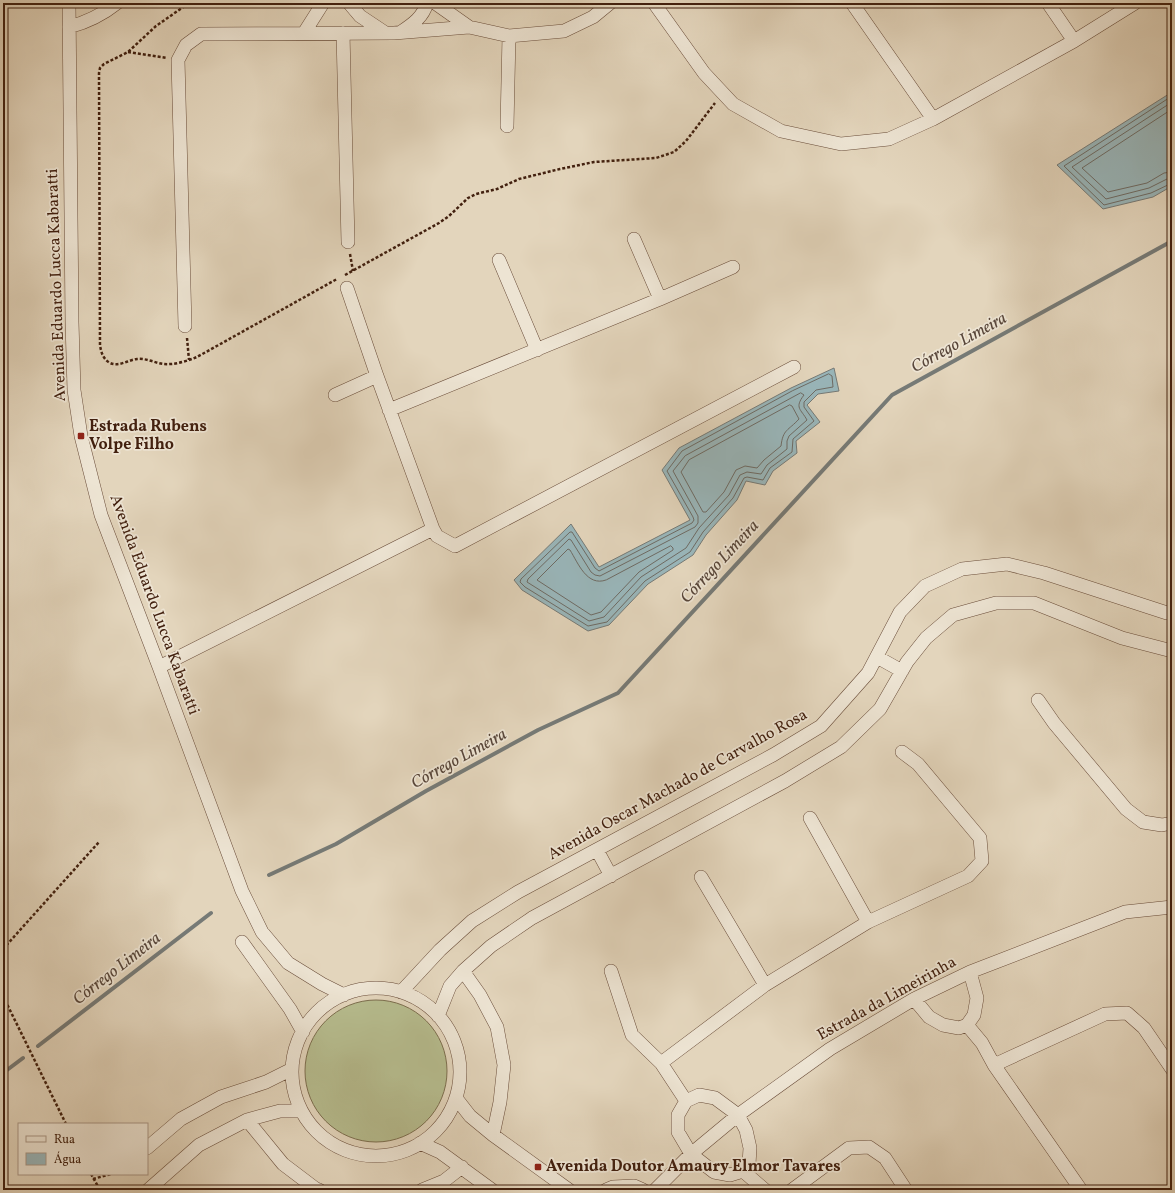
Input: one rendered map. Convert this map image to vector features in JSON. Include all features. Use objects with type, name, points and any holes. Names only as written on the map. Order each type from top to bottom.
[{"type":"street","name":"Avenida Eduardo Lucca Kabaratti","points":[[69,3],[74,390],[81,436],[101,515],[242,891],[262,932],[288,963],[344,996]]},
{"type":"street","points":[[69,27],[82,24],[95,18],[117,3]]},
{"type":"street","points":[[304,33],[323,3]]},
{"type":"street","points":[[349,3],[360,16],[384,32]]},
{"type":"street","points":[[401,32],[413,24],[424,12],[427,3]]},
{"type":"street","points":[[435,3],[469,27]]},
{"type":"street","points":[[185,326],[178,60],[186,45],[201,34],[401,32],[469,27],[509,36],[564,30],[594,17],[610,3]]},
{"type":"street","points":[[654,3],[704,73],[733,104],[781,131],[841,144],[889,139],[933,119],[1074,41],[1135,3]]},
{"type":"street","points":[[852,3],[933,119]]},
{"type":"street","points":[[1048,3],[1074,41]]},
{"type":"street","points":[[343,32],[348,242]]},
{"type":"street","points":[[507,126],[509,36]]},
{"type":"street","points":[[634,239],[660,299]]},
{"type":"street","points":[[499,260],[537,350]]},
{"type":"street","points":[[389,410],[660,299],[733,267]]},
{"type":"street","points":[[347,288],[389,410],[433,529],[437,536],[455,546],[794,367]]},
{"type":"street","points":[[335,395],[377,376]]},
{"type":"street","points":[[159,667],[433,529]]},
{"type":"street","name":"Avenida Oscar Machado de Carvalho Rosa","points":[[401,992],[440,950],[472,921],[518,892],[773,755],[820,726],[868,673],[900,612],[925,586],[962,569],[1007,564],[1044,572],[1172,614]]},
{"type":"street","points":[[438,1016],[450,986],[463,971],[491,946],[532,918],[785,782],[841,747],[880,709],[902,671],[926,638],[953,615],[996,602],[1034,603],[1122,638],[1172,651]]},
{"type":"street","points":[[877,656],[902,671]]},
{"type":"street","points":[[1038,700],[1054,723],[1126,809],[1143,822],[1162,825],[1172,823]]},
{"type":"street","points":[[660,1063],[765,985],[868,922],[968,876],[982,860],[980,838],[918,764],[902,752]]},
{"type":"street","points":[[810,818],[868,922]]},
{"type":"street","points":[[597,850],[611,876]]},
{"type":"street","points":[[701,878],[765,985]]},
{"type":"street","name":"Estrada da Limeirinha","points":[[655,1190],[691,1154],[738,1115],[830,1049],[914,999],[970,972],[1125,912],[1172,907]]},
{"type":"street","points":[[242,942],[290,1009],[303,1032]]},
{"type":"street","points":[[463,971],[480,994],[497,1027],[504,1065],[500,1102],[493,1135]]},
{"type":"street","points":[[612,971],[632,1035],[660,1063],[686,1100]]},
{"type":"street","points":[[914,999],[929,1017],[943,1026],[959,1028],[967,1025],[974,1015],[977,998],[970,972]]},
{"type":"street","points":[[380,988],[401,992],[421,1002],[438,1016],[450,1034],[458,1054],[460,1076],[456,1098],[446,1118],[432,1134],[414,1147],[393,1155],[372,1157],[350,1153],[330,1144],[324,1139],[313,1129],[301,1111],[294,1091],[292,1069],[296,1047],[305,1027],[319,1010],[337,998],[358,990],[380,988]]},
{"type":"street","points":[[994,1065],[1105,1014],[1127,1013],[1144,1028],[1172,1069]]},
{"type":"street","points":[[967,1025],[982,1043],[994,1065],[1081,1190]]},
{"type":"street","points":[[148,1147],[181,1119],[221,1097],[266,1082],[292,1069]]},
{"type":"street","points":[[699,1096],[715,1098],[738,1115],[746,1130],[750,1148],[749,1164],[743,1171],[730,1175],[714,1172],[691,1154],[678,1132],[678,1115],[686,1100],[699,1096]]},
{"type":"street","points":[[456,1098],[470,1116],[493,1135],[570,1190]]},
{"type":"street","points":[[148,1190],[199,1145],[247,1120],[280,1111],[301,1111]]},
{"type":"street","points":[[247,1120],[283,1164],[319,1190]]},
{"type":"street","points":[[420,1143],[440,1152],[492,1190]]},
{"type":"street","points":[[792,1190],[849,1148],[869,1147],[885,1158],[906,1190]]},
{"type":"street","points":[[422,1190],[444,1181],[462,1167]]},
{"type":"street","points":[[743,1171],[765,1190]]},
{"type":"street","points":[[606,1190],[613,1187],[634,1186],[643,1190]]},
{"type":"path","points":[[189,3],[156,26],[128,52],[104,64],[100,68],[100,345],[101,353],[104,358],[116,365],[139,359],[164,364],[177,363],[189,360],[204,353],[440,223],[468,198],[476,194],[497,189],[519,179],[560,169],[594,162],[656,158],[674,152],[686,141],[722,93]]},
{"type":"path","points":[[128,52],[178,60]]},
{"type":"path","points":[[348,242],[352,271]]},
{"type":"path","points":[[185,326],[189,360]]},
{"type":"path","points":[[3,949],[99,842]]},
{"type":"path","points":[[3,996],[66,1123]]},
{"type":"path","points":[[91,1175],[100,1190]]},
{"type":"path","points":[[93,1179],[107,1175]]},
{"type":"green space","points":[[369,1000],[383,1000],[410,1008],[431,1026],[442,1044],[446,1057],[446,1085],[439,1105],[421,1126],[410,1134],[397,1139],[383,1142],[369,1142],[342,1134],[321,1116],[313,1105],[308,1092],[305,1078],[305,1064],[313,1037],[331,1016],[342,1008],[355,1003]]},
{"type":"water","points":[[1172,92],[1172,186],[1153,197],[1103,209],[1057,165]]},
{"type":"water","points":[[834,368],[839,391],[818,394],[807,405],[820,422],[796,441],[797,453],[773,471],[765,485],[746,481],[737,500],[706,535],[693,555],[648,584],[609,625],[588,631],[522,590],[514,580],[571,524],[599,567],[690,520],[662,470],[679,448],[791,388]]},
{"type":"waterway","name":"Córrego Limeira","points":[[269,875],[336,844],[426,791],[538,730],[618,693],[892,395],[1172,241]]},
{"type":"waterway","name":"Córrego Limeira","points":[[38,1046],[211,913]]},
{"type":"waterway","name":"Córrego Limeira","points":[[3,1073],[23,1058]]},
{"type":"place","name":"Estrada Rubens Volpe Filho","points":[[81,436]]},
{"type":"place","name":"Avenida Doutor Amaury Elmor Tavares","points":[[538,1167]]}]
